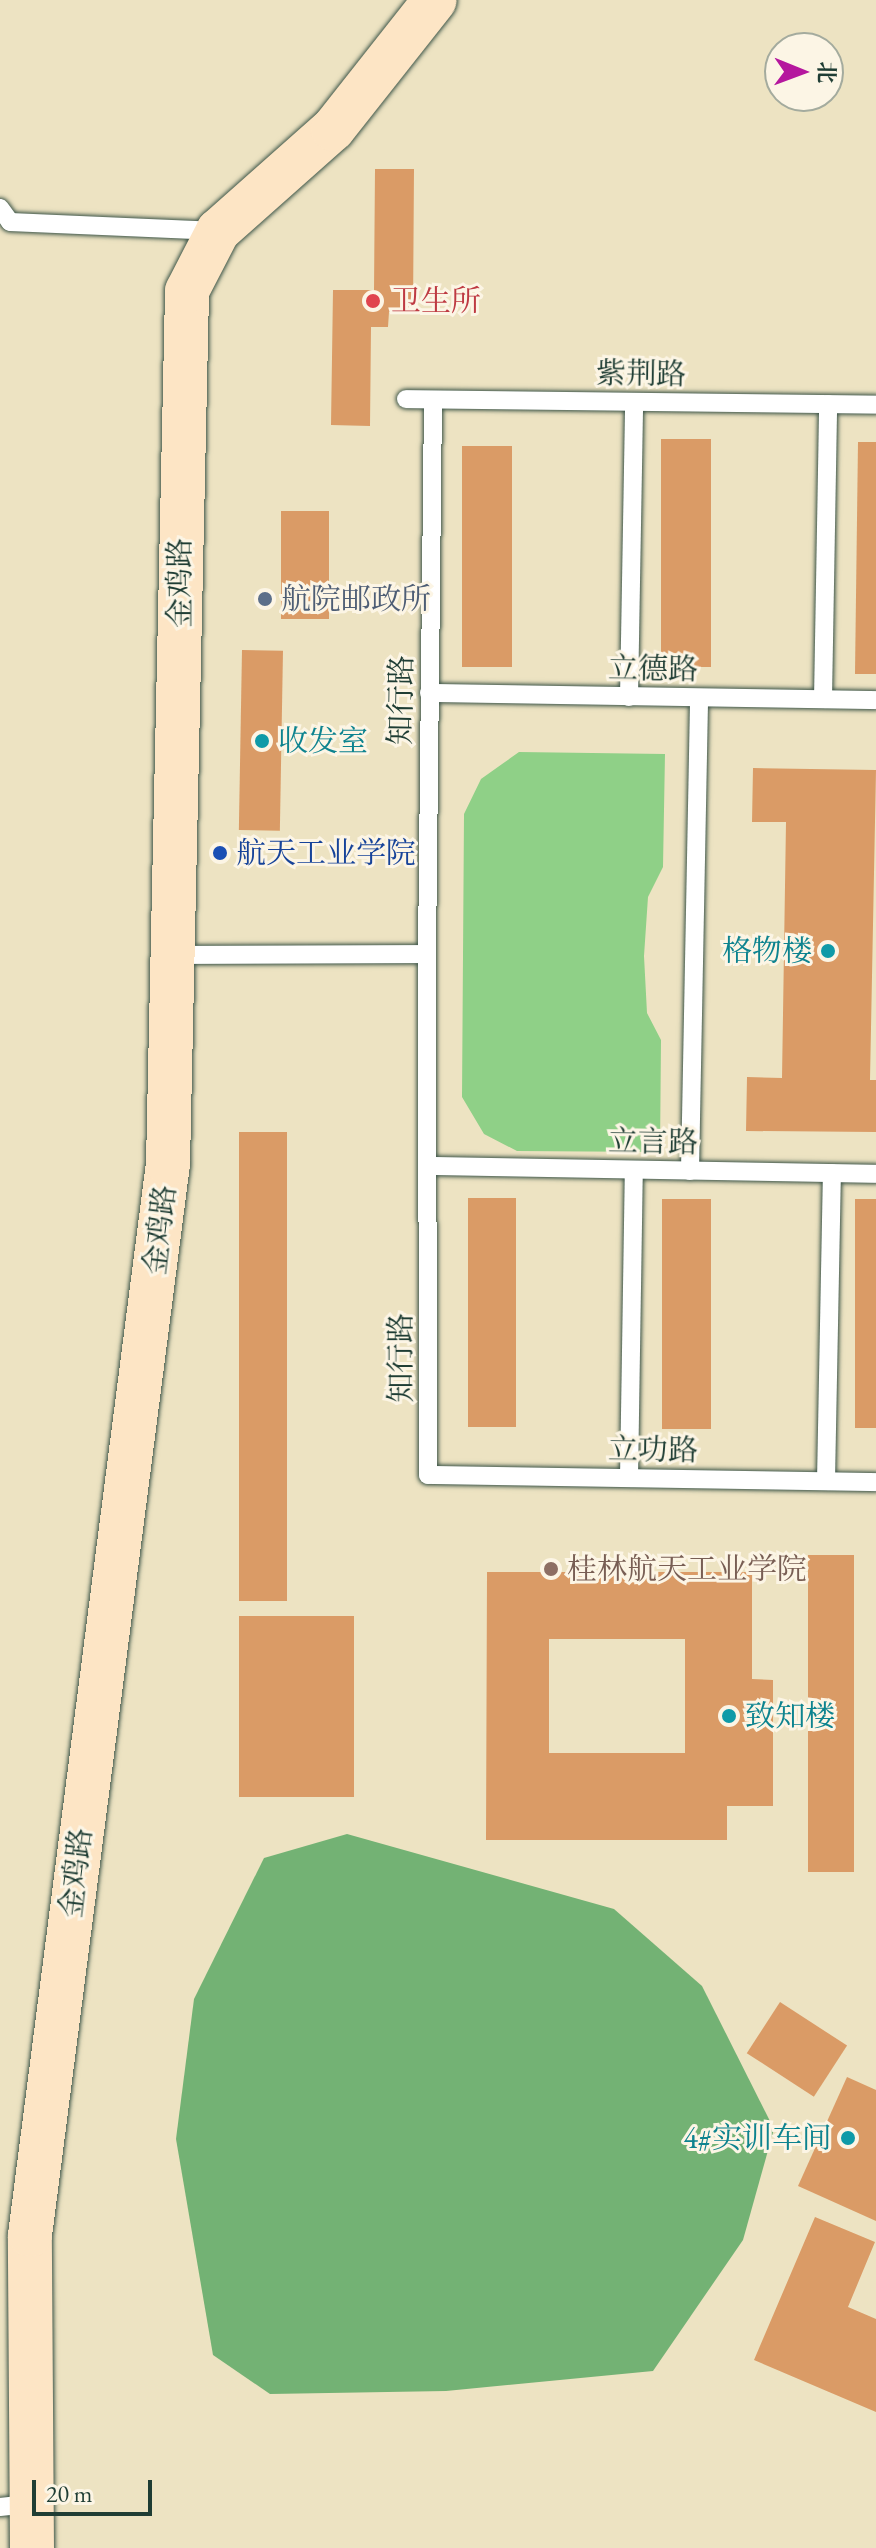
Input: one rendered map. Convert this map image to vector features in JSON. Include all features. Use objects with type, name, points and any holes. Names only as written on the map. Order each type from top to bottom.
[{"type":"main road","name":"金鸡路","points":[[32,2548],[15,2506],[30,2235],[168,1164],[177,955],[182,364],[187,291],[218,231],[333,129],[435,0]]},
{"type":"lane","points":[[3,218],[218,231]]},
{"type":"lane","name":"紫荆路","points":[[406,399],[876,405]]},
{"type":"lane","name":"知行路","points":[[428,1475],[430,1166],[427,954],[433,400]]},
{"type":"lane","points":[[629,697],[634,402]]},
{"type":"lane","points":[[823,699],[828,404]]},
{"type":"lane","name":"立德路","points":[[429,693],[876,700]]},
{"type":"lane","points":[[690,1171],[699,698]]},
{"type":"lane","points":[[177,955],[427,954]]},
{"type":"lane","name":"立言路","points":[[430,1166],[876,1174]]},
{"type":"lane","points":[[629,1478],[634,1170]]},
{"type":"lane","points":[[826,1481],[832,1173]]},
{"type":"lane","name":"立功路","points":[[428,1475],[876,1482]]},
{"type":"green space","points":[[519,752],[665,754],[663,867],[648,897],[644,956],[647,1013],[661,1040],[660,1152],[517,1151],[484,1134],[462,1097],[464,814],[481,779]]},
{"type":"green space","points":[[347,1834],[614,1909],[702,1986],[774,2129],[743,2240],[653,2371],[446,2391],[270,2394],[213,2355],[176,2139],[194,1999],[264,1858]]},
{"type":"building","name":"卫生所","points":[[375,169],[414,169],[413,312],[389,312],[388,327],[371,327],[370,426],[331,425],[333,290],[374,290]]},
{"type":"building","points":[[661,439],[711,439],[711,667],[661,667]]},
{"type":"building","points":[[858,442],[876,442],[876,674],[855,674]]},
{"type":"building","points":[[462,446],[512,446],[512,667],[462,667]]},
{"type":"building","points":[[281,511],[329,511],[329,619],[281,619]]},
{"type":"building","name":"收发室","points":[[242,650],[283,651],[280,831],[239,830]]},
{"type":"building","name":"格物楼","points":[[753,768],[876,770],[870,1080],[876,1080],[876,1132],[746,1131],[747,1077],[782,1078],[786,822],[752,822]]},
{"type":"building","points":[[239,1132],[287,1132],[287,1601],[239,1601]]},
{"type":"building","points":[[468,1198],[516,1198],[516,1427],[468,1427]]},
{"type":"building","points":[[662,1199],[711,1199],[711,1429],[662,1429]]},
{"type":"building","points":[[855,1199],[876,1199],[876,1428],[855,1428]]},
{"type":"building","points":[[808,1555],[854,1555],[854,1872],[808,1872]]},
{"type":"building","name":"致知楼","points":[[487,1572],[752,1572],[752,1679],[773,1680],[773,1806],[727,1806],[727,1840],[486,1840]],"holes":[[[549,1639],[685,1639],[685,1753],[549,1753]]]},
{"type":"building","points":[[239,1616],[354,1616],[354,1797],[239,1797]]},
{"type":"building","points":[[780,2002],[847,2046],[814,2097],[747,2053]]},
{"type":"building","name":"4#实训车间","points":[[847,2077],[876,2090],[876,2221],[798,2186]]},
{"type":"building","points":[[815,2217],[875,2242],[848,2307],[876,2319],[876,2412],[754,2360]]},
{"type":"place","name":"卫生所","points":[[373,301]]},
{"type":"place","name":"航院邮政所","points":[[265,599]]},
{"type":"place","name":"收发室","points":[[262,741]]},
{"type":"place","name":"航天工业学院","points":[[220,853]]},
{"type":"place","name":"格物楼","points":[[828,951]]},
{"type":"place","name":"桂林航天工业学院","points":[[551,1569]]},
{"type":"place","name":"致知楼","points":[[729,1716]]},
{"type":"place","name":"4#实训车间","points":[[848,2138]]}]
